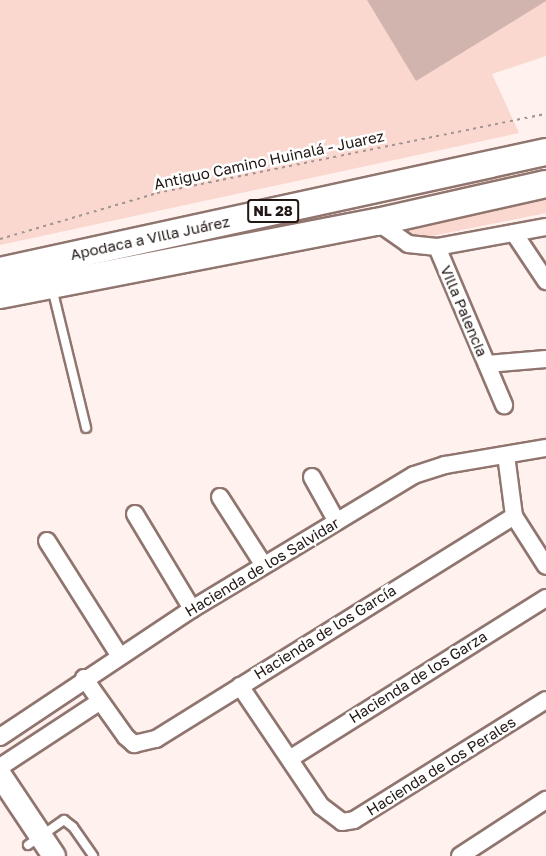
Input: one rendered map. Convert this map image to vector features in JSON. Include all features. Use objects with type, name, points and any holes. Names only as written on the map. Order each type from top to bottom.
[{"type":"main road","name":"Apodaca a Villa Juárez","points":[[0,295],[47,273],[211,225],[546,152]]},
{"type":"main road","name":"Apodaca a Villa Juárez","points":[[0,271],[47,273],[218,253],[377,222],[546,184]]},
{"type":"main road","points":[[211,225],[218,253]]},
{"type":"main road","points":[[0,775],[35,845]]},
{"type":"main road","points":[[0,801],[35,845],[54,856]]},
{"type":"street","name":"Villa Palencia","points":[[377,222],[408,244],[437,247],[504,405]]},
{"type":"street","points":[[437,247],[546,227]]},
{"type":"street","points":[[514,233],[546,281]]},
{"type":"street","points":[[487,364],[546,359]]},
{"type":"street","name":"Hacienda de los Salvidar","points":[[0,737],[119,655],[264,564],[414,475],[445,465],[546,448]]},
{"type":"street","points":[[506,455],[514,516],[546,566]]},
{"type":"street","points":[[312,477],[337,522]]},
{"type":"street","points":[[220,497],[264,564]]},
{"type":"street","points":[[135,514],[192,609]]},
{"type":"street","name":"Hacienda de los García","points":[[99,702],[134,744],[156,739],[514,516]]},
{"type":"street","points":[[47,541],[119,655]]},
{"type":"street","name":"Hacienda de los Garza","points":[[291,758],[546,598]]},
{"type":"street","points":[[0,767],[99,702],[84,678]]},
{"type":"street","points":[[240,686],[291,758]]},
{"type":"street","name":"Hacienda de los Perales","points":[[291,758],[321,806],[333,818],[342,822],[354,820],[546,700]]},
{"type":"street","points":[[460,856],[543,806]]},
{"type":"lane","points":[[47,273],[86,428]]},
{"type":"lane","points":[[35,845],[58,822],[69,822],[93,856]]},
{"type":"path","name":"Antiguo Camino Huinalá - Juarez","points":[[0,239],[157,193],[546,114]]},
{"type":"shaded area","points":[[0,0],[546,0],[546,56],[492,74],[519,133],[0,245]]},
{"type":"shaded area","points":[[536,165],[507,177],[0,284]]},
{"type":"shaded area","points":[[546,190],[546,213],[422,238],[401,227]]},
{"type":"building","points":[[367,0],[546,0],[546,1],[416,81]]}]
